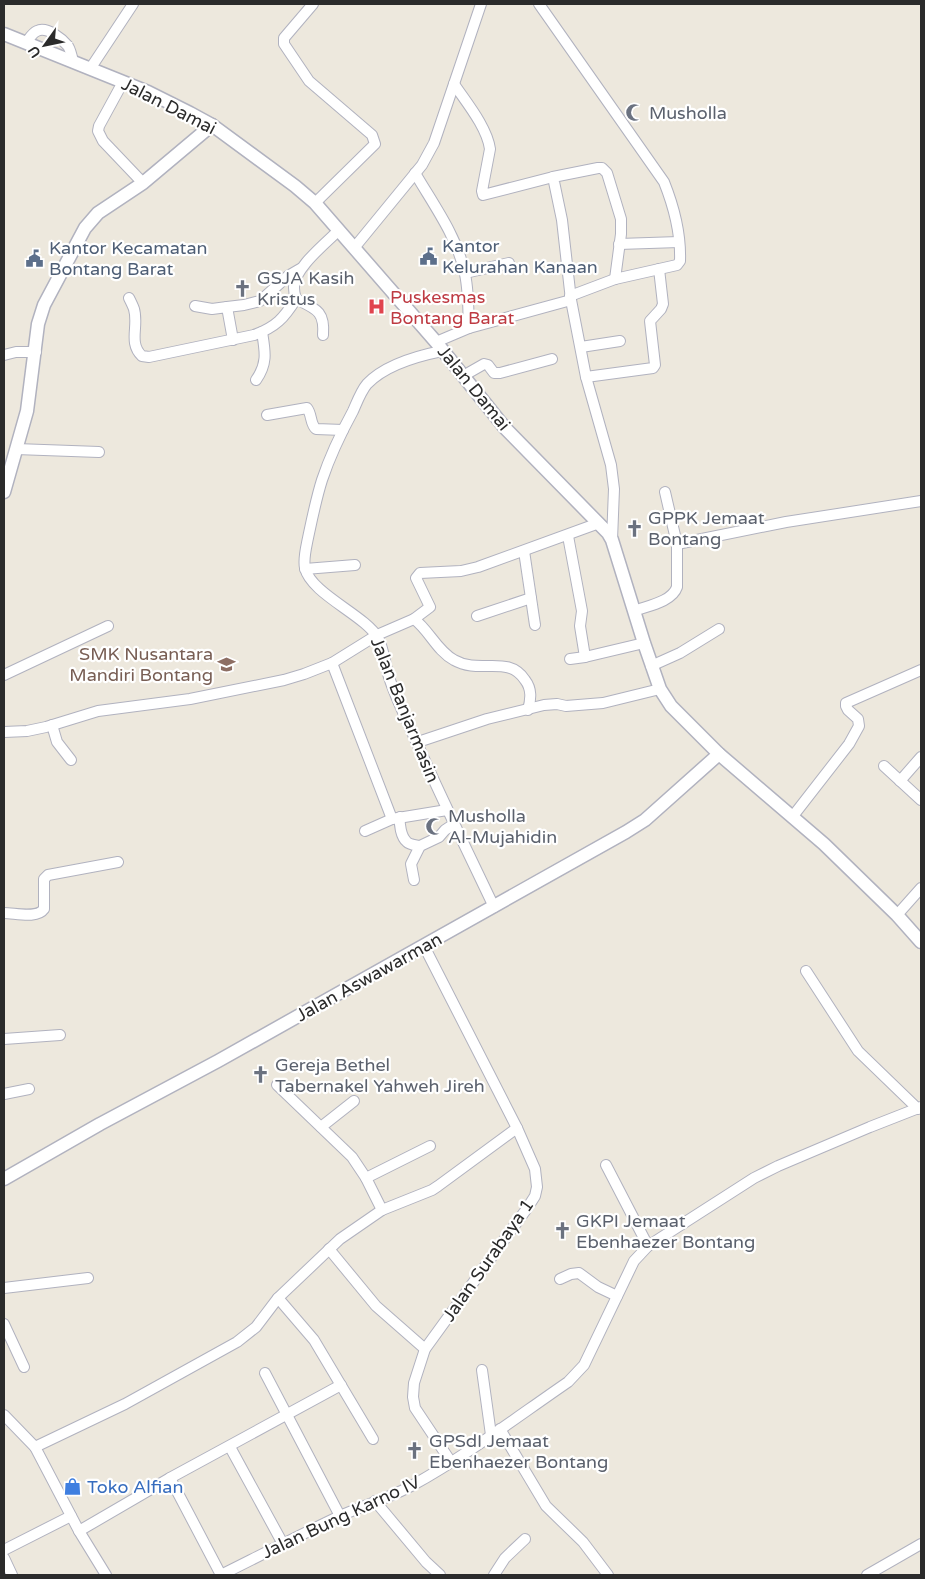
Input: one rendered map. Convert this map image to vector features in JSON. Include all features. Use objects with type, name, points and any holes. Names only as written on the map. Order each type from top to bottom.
[{"type":"street","points":[[314,4],[284,38],[284,44],[309,81],[372,135],[376,144],[315,203]]},
{"type":"street","points":[[195,306],[212,309],[244,305],[260,300],[288,276],[347,240],[415,173],[422,165],[434,143],[481,4]]},
{"type":"street","points":[[355,565],[305,569],[305,553],[320,488],[342,430],[365,388],[385,370],[421,357],[469,328],[571,298],[614,279],[677,265],[680,262],[679,242],[671,199],[664,182],[539,4]]},
{"type":"street","points":[[90,69],[129,6]]},
{"type":"street","points":[[26,42],[37,30],[58,35],[68,47],[74,62]]},
{"type":"street","name":"Jalan Damai","points":[[4,34],[123,82],[172,104],[212,125],[315,203],[506,428],[598,523],[612,540],[651,666],[660,689],[678,714],[719,754],[793,816],[897,915],[921,942]]},
{"type":"street","points":[[123,82],[98,131],[103,142],[142,184]]},
{"type":"street","points":[[454,84],[482,128],[489,144],[490,149],[482,191],[484,195],[553,177],[598,168],[604,170],[609,176],[621,219],[621,234],[614,279]]},
{"type":"street","points":[[4,492],[27,411],[36,352],[38,324],[44,305],[85,228],[98,213],[142,184],[212,125]]},
{"type":"street","points":[[415,173],[451,234],[462,261],[465,273],[469,328]]},
{"type":"street","points":[[553,177],[562,220],[571,298],[586,376],[611,465],[613,478],[612,540]]},
{"type":"street","points":[[619,244],[679,242]]},
{"type":"street","points":[[465,273],[510,263]]},
{"type":"street","points":[[300,269],[293,287],[296,299],[317,310],[322,317],[323,335]]},
{"type":"street","points":[[586,376],[653,368],[655,364],[650,320],[663,304],[659,269]]},
{"type":"street","points":[[129,298],[135,310],[134,344],[142,356],[149,357],[234,340],[262,332],[282,319],[296,299]]},
{"type":"street","points":[[227,307],[234,340]]},
{"type":"street","points":[[256,380],[265,362],[262,332]]},
{"type":"street","points":[[581,347],[620,341]]},
{"type":"street","points":[[4,355],[16,352],[36,352]]},
{"type":"street","points":[[463,376],[484,364],[488,365],[494,373],[500,373],[552,358]]},
{"type":"street","points":[[266,415],[307,408],[316,429],[342,430]]},
{"type":"street","points":[[16,449],[99,452]]},
{"type":"street","points":[[634,611],[669,597],[674,594],[677,587],[676,544],[665,492]]},
{"type":"street","points":[[676,544],[786,522],[921,501]]},
{"type":"street","points":[[4,732],[26,731],[52,726],[107,710],[190,699],[284,680],[316,670],[332,663],[376,636],[430,609],[416,578],[420,573],[470,570],[568,536],[598,523]]},
{"type":"street","points":[[568,536],[582,611],[580,626],[585,657]]},
{"type":"street","points":[[524,551],[535,625]]},
{"type":"street","name":"Jalan Banjarmasin","points":[[305,569],[315,584],[370,628],[380,642],[389,678],[431,776],[494,907]]},
{"type":"street","points":[[477,616],[531,598]]},
{"type":"street","points":[[415,618],[443,651],[455,661],[472,666],[511,667],[517,671],[528,684],[530,709]]},
{"type":"street","points":[[4,675],[108,626]]},
{"type":"street","points":[[651,666],[680,653],[719,629]]},
{"type":"street","points":[[570,659],[644,643]]},
{"type":"street","points":[[332,663],[404,838],[407,842],[420,846]]},
{"type":"street","points":[[793,816],[849,744],[859,726],[858,719],[848,710],[846,703],[921,670]]},
{"type":"street","points":[[418,742],[487,719],[544,705],[557,704],[566,706],[603,703],[660,689]]},
{"type":"street","points":[[52,726],[57,742],[70,760]]},
{"type":"street","name":"Jalan Aswawarman","points":[[4,1179],[626,832],[645,820],[719,754]]},
{"type":"street","points":[[900,781],[921,757]]},
{"type":"street","points":[[884,766],[921,800]]},
{"type":"street","points":[[365,830],[396,818],[447,810]]},
{"type":"street","points":[[414,880],[411,864],[420,846],[439,837],[454,824]]},
{"type":"street","points":[[4,912],[37,914],[42,912],[44,909],[44,879],[46,876],[118,862]]},
{"type":"street","points":[[897,915],[921,888]]},
{"type":"street","name":"Jalan Surabaya 1","points":[[424,946],[516,1128],[535,1169],[537,1178],[535,1196],[425,1349],[414,1383],[413,1403],[418,1415],[451,1462]]},
{"type":"street","points":[[806,971],[858,1051],[920,1108]]},
{"type":"street","points":[[4,1039],[60,1035]]},
{"type":"street","points":[[278,1085],[352,1157],[366,1178],[382,1210]]},
{"type":"street","points":[[4,1094],[29,1089]]},
{"type":"street","points":[[321,1127],[354,1101]]},
{"type":"street","name":"Jalan Bung Karno IV","points":[[221,1575],[340,1516],[398,1493],[491,1436],[568,1382],[576,1375],[591,1353],[634,1261],[648,1246],[754,1178],[870,1127],[920,1108]]},
{"type":"street","points":[[35,1447],[124,1404],[232,1346],[247,1336],[278,1298],[340,1239],[382,1210],[438,1186],[516,1128]]},
{"type":"street","points":[[366,1178],[430,1146]]},
{"type":"street","points":[[606,1165],[648,1246]]},
{"type":"street","points":[[329,1249],[376,1306],[425,1349]]},
{"type":"street","points":[[560,1279],[579,1273],[598,1288],[617,1296]]},
{"type":"street","points":[[4,1288],[88,1278]]},
{"type":"street","points":[[278,1298],[314,1340],[373,1440]]},
{"type":"street","points":[[4,1324],[24,1367]]},
{"type":"street","points":[[482,1370],[491,1436]]},
{"type":"street","points":[[265,1373],[340,1516]]},
{"type":"street","points":[[79,1531],[170,1478],[230,1447],[341,1384]]},
{"type":"street","points":[[4,1415],[35,1447],[79,1531],[106,1575]]},
{"type":"street","points":[[500,1429],[546,1506],[583,1542],[608,1575]]},
{"type":"street","points":[[230,1447],[283,1544]]},
{"type":"street","points":[[170,1478],[221,1575]]},
{"type":"street","points":[[375,1501],[426,1562],[440,1575]]},
{"type":"street","points":[[4,1550],[71,1516]]},
{"type":"street","points":[[494,1575],[505,1558],[525,1539]]},
{"type":"street","points":[[867,1575],[921,1544]]},
{"type":"street","points":[[4,1558],[12,1575]]},
{"type":"place","name":"Musholla","points":[[635,113]]},
{"type":"place","name":"Kantor Kelurahan Kanaan","points":[[428,256]]},
{"type":"place","name":"Kantor Kecamatan Bontang Barat","points":[[35,258]]},
{"type":"place","name":"GSJA Kasih Kristus","points":[[243,288]]},
{"type":"place","name":"Puskesmas Bontang Barat","points":[[376,307]]},
{"type":"place","name":"GPPK Jemaat Bontang","points":[[634,528]]},
{"type":"place","name":"SMK Nusantara Mandiri Bontang","points":[[227,664]]},
{"type":"place","name":"Musholla Al-Mujahidin","points":[[434,826]]},
{"type":"place","name":"Gereja Bethel Tabernakel Yahweh Jireh","points":[[261,1075]]},
{"type":"place","name":"GKPI Jemaat Ebenhaezer Bontang","points":[[562,1231]]},
{"type":"place","name":"GPSdI Jemaat Ebenhaezer Bontang","points":[[415,1451]]},
{"type":"place","name":"Toko Alfian","points":[[73,1487]]}]
